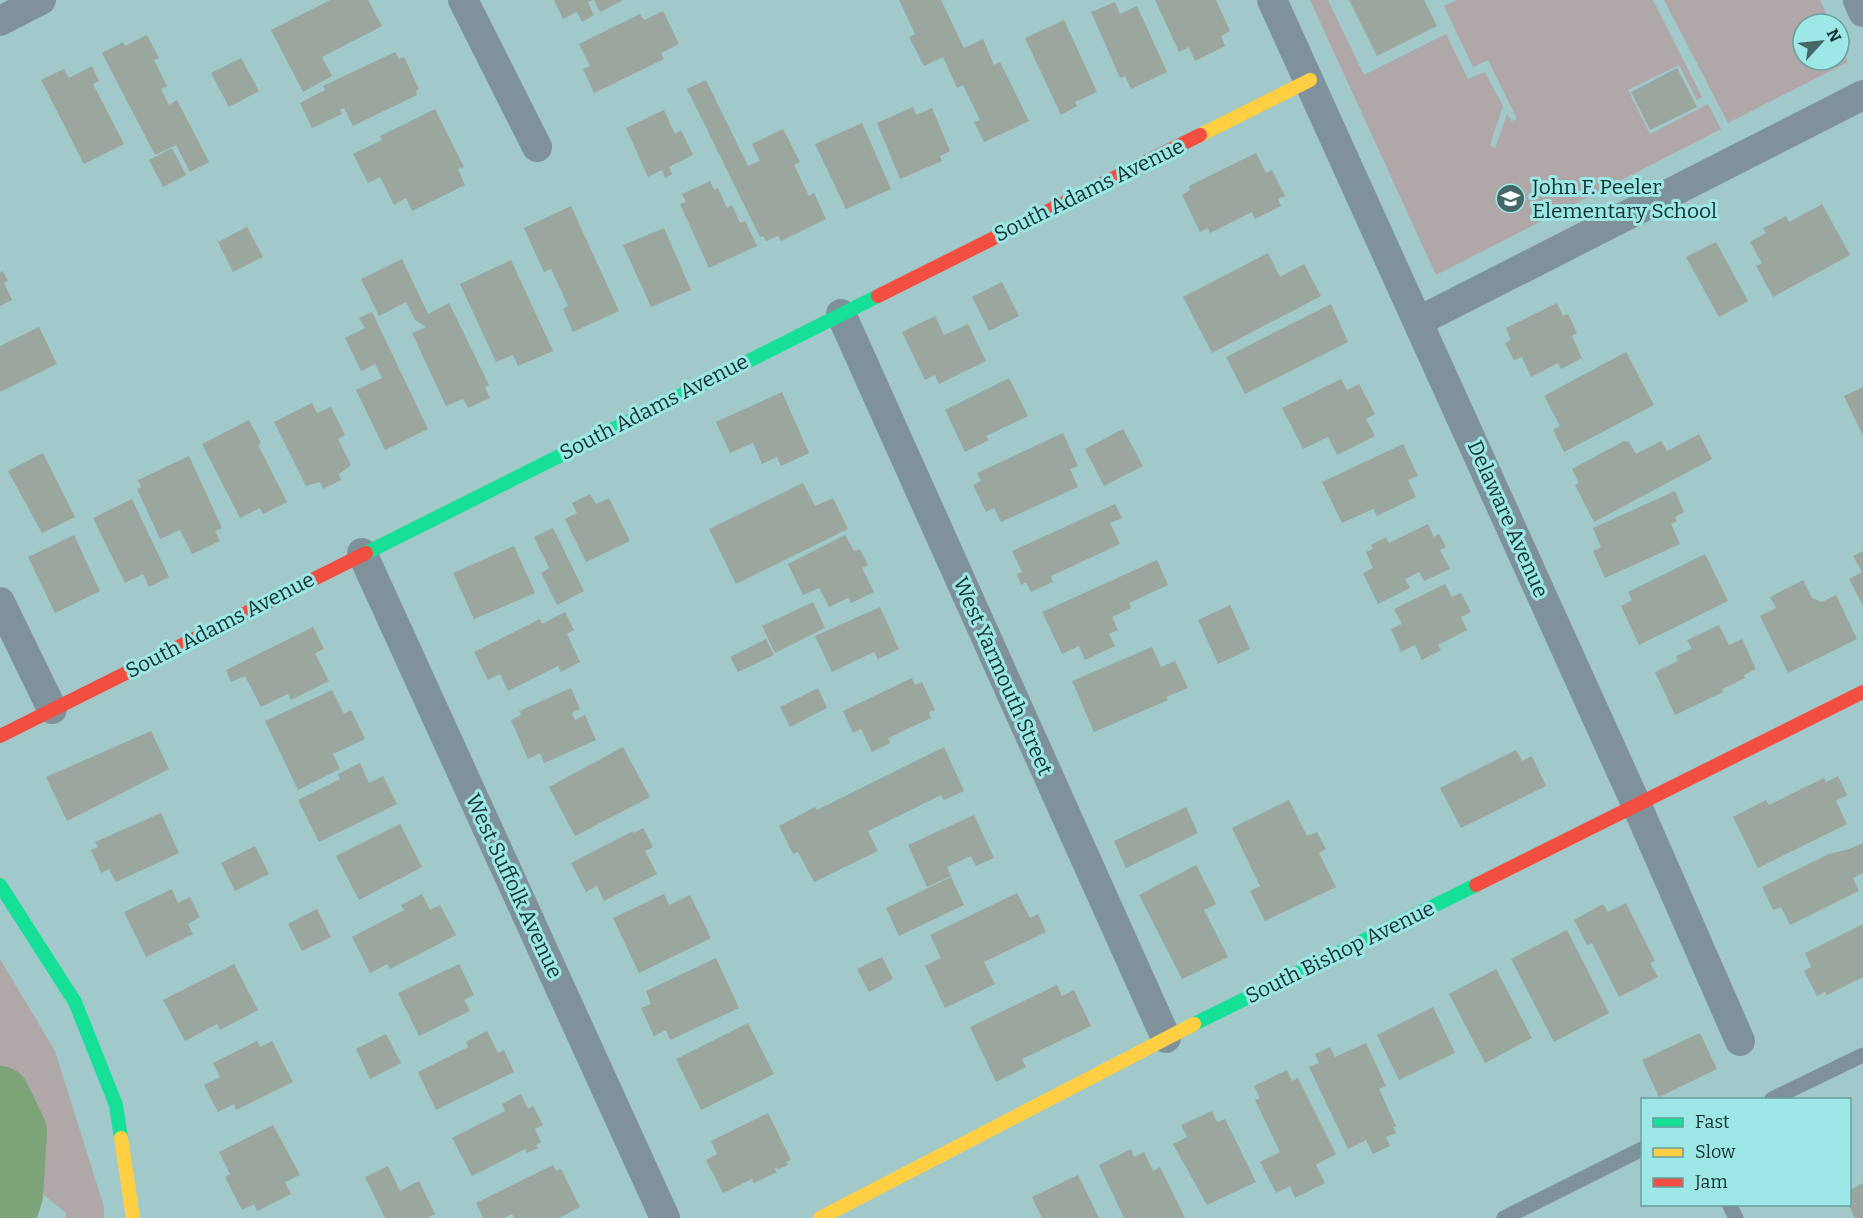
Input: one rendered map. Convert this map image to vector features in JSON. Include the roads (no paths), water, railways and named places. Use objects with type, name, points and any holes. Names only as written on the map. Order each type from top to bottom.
[{"type":"street","points":[[0,21],[41,0]]},
{"type":"street","points":[[463,0],[537,147]]},
{"type":"street","name":"Delaware Avenue","points":[[1272,0],[1419,321],[1740,1041]]},
{"type":"street","points":[[1858,0],[1863,12]]},
{"type":"street","name":"South Adams Avenue","points":[[0,736],[1310,80]]},
{"type":"street","points":[[1419,321],[1863,95]]},
{"type":"street","name":"West Yarmouth Street","points":[[841,314],[1166,1038]]},
{"type":"street","name":"West Suffolk Avenue","points":[[362,554],[665,1218]]},
{"type":"street","points":[[0,602],[52,709]]},
{"type":"street","name":"South Bishop Avenue","points":[[820,1218],[1166,1038],[1863,692]]},
{"type":"street","points":[[0,885],[75,1002],[116,1105],[133,1218]]},
{"type":"lane","points":[[1774,1098],[1863,1055]]},
{"type":"lane","points":[[1504,1218],[1641,1150]]},
{"type":"waterway","points":[[0,1096],[17,1131],[13,1195],[5,1218]]},
{"type":"place","name":"John F. Peeler Elementary School","points":[[1511,199]]}]
